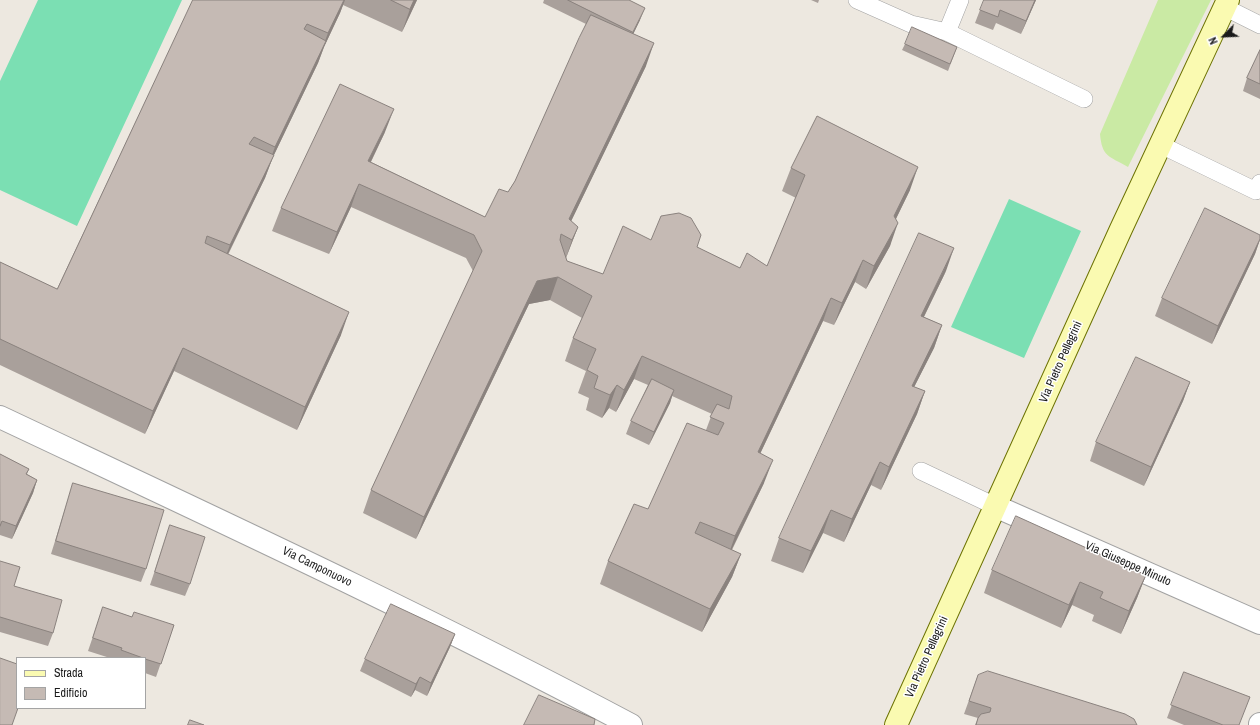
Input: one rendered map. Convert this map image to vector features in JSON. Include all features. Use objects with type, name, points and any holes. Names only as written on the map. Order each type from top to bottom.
[{"type":"main road","name":"Via Pietro Pellegrini","points":[[896,725],[1160,145],[1226,4]]},
{"type":"street","name":"Via Camponuovo","points":[[0,417],[232,526],[494,653],[631,725]]},
{"type":"street","name":"Via Giuseppe Minuto","points":[[995,506],[1260,623]]},
{"type":"lane","points":[[857,0],[911,24],[948,32],[1084,100]]},
{"type":"lane","points":[[948,32],[960,0]]},
{"type":"lane","points":[[1226,4],[1260,25]]},
{"type":"lane","points":[[1160,145],[1256,191],[1260,183]]},
{"type":"lane","points":[[921,471],[995,506]]},
{"type":"green space","points":[[38,0],[182,0],[77,226],[0,190],[0,81]]},
{"type":"green space","points":[[1158,0],[1211,0],[1128,167],[1111,158],[1105,152],[1100,134]]},
{"type":"green space","points":[[1009,199],[1081,231],[1024,358],[951,327]]},
{"type":"building","points":[[193,0],[344,0],[328,33],[307,24],[304,29],[326,41],[275,147],[254,137],[249,144],[274,155],[230,245],[207,236],[205,243],[349,312],[305,407],[183,348],[153,411],[0,339],[0,262],[57,289]]},
{"type":"building","points":[[391,0],[414,0],[410,9]]},
{"type":"building","points":[[568,0],[629,0],[645,8],[633,32]]},
{"type":"building","points":[[984,0],[1035,0],[1026,21],[1000,10],[998,17],[980,10]]},
{"type":"building","points":[[591,15],[654,43],[569,219],[578,227],[572,240],[561,234],[560,240],[567,261],[603,274],[623,226],[651,240],[661,216],[679,213],[691,218],[701,235],[697,247],[740,268],[747,253],[767,266],[805,175],[791,168],[817,116],[918,167],[894,216],[898,223],[874,266],[863,260],[842,303],[831,298],[758,452],[773,460],[735,536],[700,522],[695,533],[741,554],[710,609],[608,561],[634,504],[648,509],[687,423],[718,435],[724,423],[710,417],[717,404],[729,409],[732,396],[642,356],[624,390],[617,385],[610,395],[594,388],[598,376],[587,370],[596,349],[573,338],[592,296],[558,277],[537,281],[424,517],[371,490],[482,251],[474,235],[359,184],[337,232],[281,208],[340,84],[394,109],[368,161],[485,217],[499,189],[508,192],[515,181],[579,38]]},
{"type":"building","points":[[912,27],[957,47],[950,64],[905,44]]},
{"type":"building","points":[[1260,50],[1260,84],[1247,78]]},
{"type":"building","points":[[1205,208],[1260,235],[1260,239],[1218,326],[1162,298]]},
{"type":"building","points":[[919,233],[954,248],[921,316],[942,325],[912,386],[925,391],[889,467],[880,462],[852,519],[831,510],[811,551],[779,538]]},
{"type":"building","points":[[1136,357],[1190,382],[1151,467],[1096,442]]},
{"type":"building","points":[[652,379],[674,390],[654,432],[631,421]]},
{"type":"building","points":[[0,454],[29,469],[26,474],[37,480],[16,526],[2,521],[0,526]]},
{"type":"building","points":[[73,483],[164,510],[146,569],[56,541]]},
{"type":"building","points":[[1016,516],[1146,575],[1129,611],[1100,598],[1103,592],[1080,582],[1069,605],[992,570]]},
{"type":"building","points":[[170,525],[205,537],[190,584],[155,572]]},
{"type":"building","points":[[0,561],[20,567],[14,586],[62,600],[53,633],[0,617]]},
{"type":"building","points":[[391,604],[455,634],[431,683],[420,677],[416,684],[365,659]]},
{"type":"building","points":[[103,607],[132,617],[134,612],[174,625],[161,664],[146,659],[146,657],[140,657],[121,650],[122,648],[93,638]]},
{"type":"building","points":[[0,658],[16,664],[16,709],[18,709],[12,725],[0,725]]},
{"type":"building","points":[[988,671],[1125,714],[1134,719],[1137,725],[976,725],[981,714],[990,712],[991,708],[969,701],[978,675]]},
{"type":"building","points":[[1184,672],[1250,697],[1239,725],[1223,725],[1171,705]]},
{"type":"building","points":[[539,695],[595,719],[594,725],[524,725]]},
{"type":"building","points":[[190,720],[204,725],[188,725]]}]
